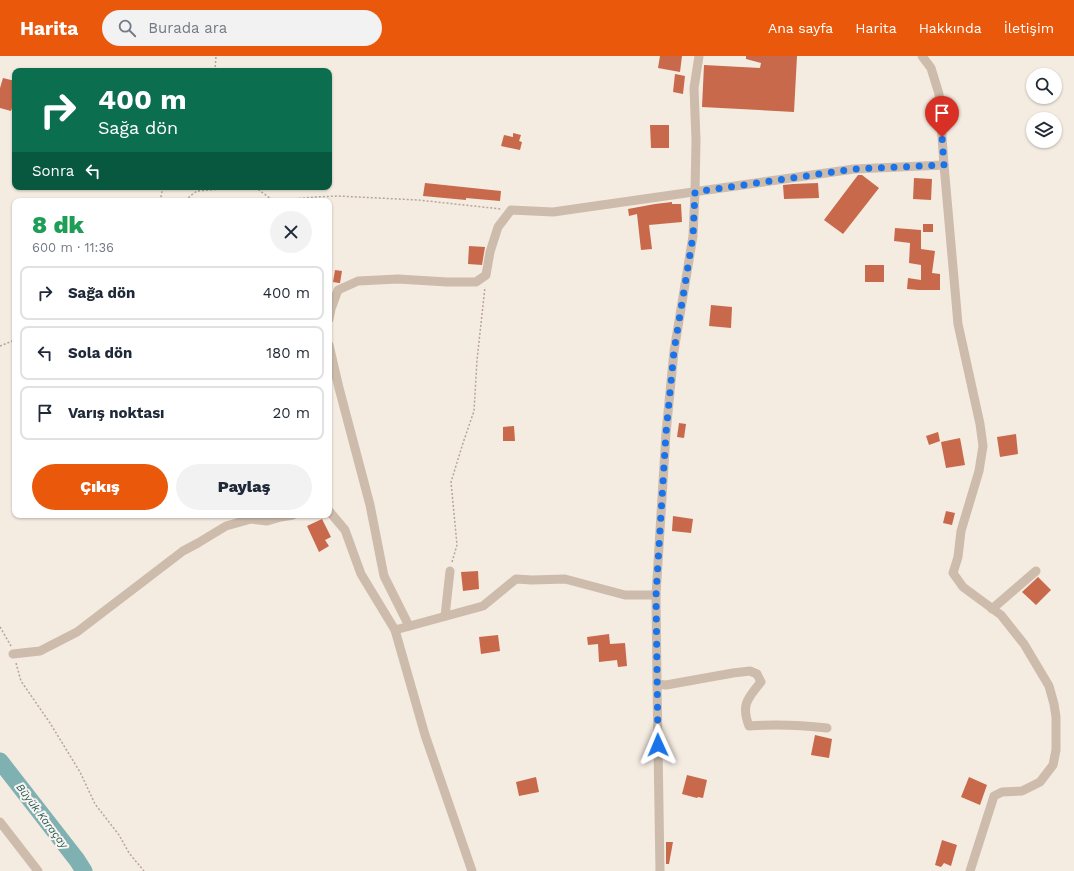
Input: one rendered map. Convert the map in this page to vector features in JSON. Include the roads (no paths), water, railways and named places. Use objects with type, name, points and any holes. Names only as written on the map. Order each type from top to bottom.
[{"type":"street","points":[[660,871],[656,595],[666,433],[674,351],[693,236],[696,140],[694,88],[699,56]]},
{"type":"street","points":[[922,56],[931,68],[940,94],[944,165],[958,324],[980,424],[982,446],[979,472],[961,531],[958,557],[953,573],[963,587],[1001,615],[1024,644],[1049,686],[1056,717],[1056,750],[1053,765],[1040,782],[1022,791],[1002,792],[994,796],[970,871]]},
{"type":"street","points":[[332,306],[338,290],[358,281],[398,280],[476,282],[486,275],[490,252],[498,227],[511,210],[553,212],[854,169],[944,165]]},
{"type":"street","points":[[332,358],[370,505],[384,576],[409,626]]},
{"type":"street","points":[[332,515],[345,530],[361,574],[395,630],[425,735],[472,871]]},
{"type":"street","points":[[13,654],[40,651],[77,632],[183,551],[226,526],[251,519],[267,521],[278,518]]},
{"type":"street","points":[[445,616],[450,571]]},
{"type":"street","points":[[992,609],[1036,571]]},
{"type":"street","points":[[395,630],[483,606],[516,579],[565,579],[625,595],[656,595]]},
{"type":"street","points":[[657,684],[666,685],[750,671],[757,674],[760,682],[750,695],[745,706],[745,717],[749,726],[769,724],[805,725],[827,728]]},
{"type":"street","points":[[0,822],[38,871]]},
{"type":"waterway","name":"Büyük Karaçay","points":[[0,761],[84,871]]}]
